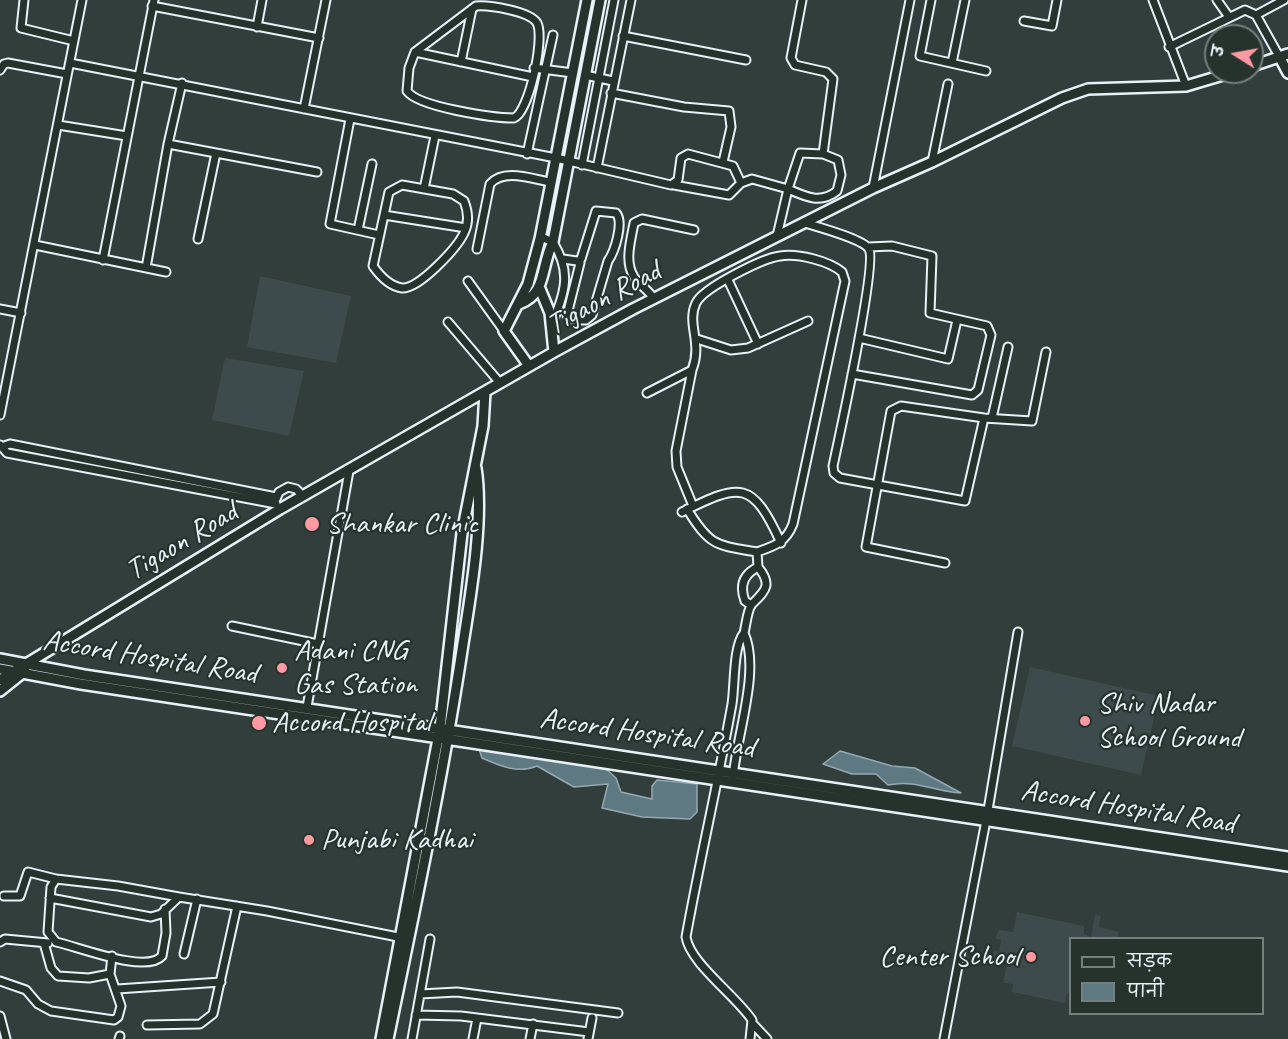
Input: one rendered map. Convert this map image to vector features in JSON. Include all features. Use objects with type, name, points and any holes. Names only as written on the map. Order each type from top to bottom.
[{"type":"street","points":[[24,0],[21,28],[74,41]]},
{"type":"street","points":[[0,415],[4,374],[21,313],[82,0]]},
{"type":"street","points":[[257,27],[262,0]]},
{"type":"street","points":[[304,109],[326,0]]},
{"type":"street","points":[[504,331],[528,284],[541,237],[587,0]]},
{"type":"street","points":[[519,304],[534,298],[540,289],[546,256],[553,242],[600,0]]},
{"type":"street","points":[[582,165],[614,0]]},
{"type":"street","points":[[597,168],[631,0]]},
{"type":"street","points":[[802,0],[793,62],[826,72],[833,79],[823,154]]},
{"type":"street","points":[[873,188],[910,0]]},
{"type":"street","points":[[931,0],[920,56],[986,71]]},
{"type":"street","points":[[952,63],[965,0]]},
{"type":"street","points":[[1024,21],[1052,27],[1057,0]]},
{"type":"street","points":[[1152,0],[1186,86]]},
{"type":"street","points":[[1217,0],[1229,17]]},
{"type":"street","points":[[1257,15],[1284,0]]},
{"type":"street","points":[[103,260],[153,3],[257,27],[319,38]]},
{"type":"street","points":[[494,7],[524,14],[536,21],[541,38],[532,77],[519,116],[506,118],[462,110],[416,99],[409,95],[408,78],[415,52],[472,8],[494,7]]},
{"type":"street","points":[[460,62],[472,8]]},
{"type":"street","points":[[1169,47],[1244,10],[1257,15],[1284,56],[1288,73]]},
{"type":"street","points":[[527,154],[553,35]]},
{"type":"street","points":[[623,36],[746,60]]},
{"type":"street","points":[[415,52],[532,77]]},
{"type":"street","points":[[1264,62],[1284,56]]},
{"type":"street","points":[[0,70],[4,64],[8,63],[68,74]]},
{"type":"street","points":[[70,63],[556,158],[729,195],[741,183],[752,179],[760,180],[788,189],[818,200],[829,197],[837,191],[840,166],[838,160],[823,154],[800,153],[788,189],[777,236]]},
{"type":"street","points":[[534,68],[573,73]]},
{"type":"street","points":[[585,75],[613,81]]},
{"type":"street","name":"Tigaon Road","points":[[18,672],[277,503],[303,496],[554,352],[873,188],[932,162],[1062,98],[1088,89],[1186,86],[1204,81]]},
{"type":"street","points":[[146,268],[168,144],[182,84]]},
{"type":"street","points":[[932,162],[948,84]]},
{"type":"street","points":[[611,93],[684,107],[729,111],[731,127],[723,162]]},
{"type":"street","points":[[350,119],[330,224],[379,235]]},
{"type":"street","points":[[57,125],[127,136]]},
{"type":"street","points":[[424,189],[435,136]]},
{"type":"street","points":[[168,144],[317,172]]},
{"type":"street","points":[[198,239],[216,153]]},
{"type":"street","points":[[674,185],[679,176],[681,158],[685,154],[723,162],[736,169],[741,183]]},
{"type":"street","points":[[358,231],[372,164]]},
{"type":"street","points":[[477,249],[490,184],[495,179],[512,176],[550,182]]},
{"type":"street","points":[[402,185],[459,197],[466,206],[466,228],[458,243],[438,265],[410,287],[402,288],[390,284],[373,266],[384,215],[391,189],[402,185]]},
{"type":"street","points":[[601,210],[616,213],[620,220],[612,254],[592,315],[586,320],[575,320],[567,315],[579,261],[593,214],[601,210]]},
{"type":"street","points":[[384,215],[466,228]]},
{"type":"street","points":[[654,299],[648,288],[638,282],[630,270],[629,251],[634,223],[642,219],[694,230]]},
{"type":"street","points":[[805,223],[868,247],[892,246],[932,256],[929,311],[987,326],[991,330],[976,393],[965,395],[852,374]]},
{"type":"street","points":[[541,237],[553,242],[563,259],[566,273],[552,324]]},
{"type":"street","points":[[35,245],[166,272]]},
{"type":"street","points":[[868,247],[871,256],[859,338],[833,466],[834,473],[840,478],[965,501],[1008,347]]},
{"type":"street","points":[[780,256],[806,258],[829,264],[837,268],[845,277],[793,524],[788,536],[781,543],[757,552],[712,542],[703,536],[688,509],[676,458],[677,434],[697,352],[692,316],[696,302],[704,293],[728,280],[780,256]]},
{"type":"street","points":[[563,259],[579,261]]},
{"type":"street","points":[[468,280],[530,366]]},
{"type":"street","points":[[728,280],[758,344]]},
{"type":"street","points":[[540,289],[552,324],[554,352]]},
{"type":"street","points":[[0,309],[21,313]]},
{"type":"street","points":[[859,338],[948,359],[957,320]]},
{"type":"street","points":[[697,339],[736,350],[758,344],[808,321]]},
{"type":"street","points":[[448,322],[500,383]]},
{"type":"street","points":[[945,563],[866,547],[893,408],[901,406],[988,418],[1032,421],[1046,352]]},
{"type":"street","points":[[648,393],[692,370]]},
{"type":"street","points":[[444,734],[461,540],[485,413],[485,392]]},
{"type":"street","points":[[0,446],[10,444],[277,503],[279,492],[288,487],[296,489],[303,496]]},
{"type":"street","points":[[381,1039],[404,938],[469,606],[478,513],[476,463]]},
{"type":"street","points":[[307,707],[349,471]]},
{"type":"street","points":[[688,509],[724,492],[755,498],[763,506],[781,543]]},
{"type":"street","points":[[757,552],[758,567],[765,575],[766,584],[763,595],[751,605],[744,633],[738,640],[735,685],[720,774],[686,937],[690,952],[696,960],[712,974],[766,1039]]},
{"type":"street","points":[[751,605],[742,594],[742,585],[749,572],[758,567]]},
{"type":"street","points":[[232,626],[318,644]]},
{"type":"street","points":[[944,1039],[987,815],[1018,632]]},
{"type":"street","points":[[733,776],[749,678],[749,644],[744,633]]},
{"type":"street","name":"Accord Hospital Road","points":[[0,659],[31,662],[84,675],[307,707],[444,734],[987,815],[1288,856]]},
{"type":"street","points":[[0,669],[81,684],[444,734]]},
{"type":"street","points":[[0,680],[18,672]]},
{"type":"street","points":[[0,691],[18,672]]},
{"type":"street","points":[[987,815],[1288,866]]},
{"type":"street","points":[[4,896],[20,896],[28,872],[56,879],[118,886],[237,906],[404,938]]},
{"type":"street","points":[[56,879],[51,887],[48,932],[56,942]]},
{"type":"street","points":[[50,898],[156,916],[179,897]]},
{"type":"street","points":[[184,954],[197,899]]},
{"type":"street","points":[[147,1026],[200,1024],[209,1020],[216,1007],[237,906]]},
{"type":"street","points":[[0,942],[5,939],[56,942],[137,963],[158,961],[165,945],[165,909]]},
{"type":"street","points":[[388,1039],[404,938]]},
{"type":"street","points":[[412,1039],[430,939]]},
{"type":"street","points":[[44,943],[51,968],[58,976],[89,978],[110,974]]},
{"type":"street","points":[[0,981],[26,990],[38,1004],[51,1011],[114,1020],[118,1017],[121,1006],[110,974],[112,956]]},
{"type":"street","points":[[117,989],[221,982]]},
{"type":"street","points":[[420,994],[457,992],[618,1012]]},
{"type":"street","points":[[416,1015],[533,1024],[589,1036],[592,1018]]},
{"type":"street","points":[[0,1016],[6,1039]]},
{"type":"street","points":[[473,1039],[477,1018]]},
{"type":"street","points":[[750,1039],[752,1023]]},
{"type":"street","points":[[530,1039],[533,1024]]},
{"type":"shaded area","points":[[260,276],[351,296],[336,363],[247,347]]},
{"type":"shaded area","points":[[225,358],[304,371],[289,436],[212,420]]},
{"type":"shaded area","name":"Shiv Nadar School Ground","points":[[1030,667],[1159,696],[1141,775],[1012,746]]},
{"type":"shaded area","name":"Center School","points":[[1017,912],[1084,926],[1084,934],[1091,937],[1069,937],[1069,994],[1067,993],[1065,1003],[1012,992],[1013,984],[1003,983],[1007,964],[992,961],[994,950],[999,952],[1001,940],[995,938],[999,930],[1013,932]]},
{"type":"shaded area","name":"Center School","points":[[1095,915],[1101,916],[1099,927],[1119,932],[1118,937],[1091,937]]},
{"type":"water","points":[[479,749],[604,767],[616,778],[621,792],[652,799],[652,786],[657,780],[697,784],[697,812],[690,819],[642,817],[602,808],[608,784],[574,787],[537,766],[516,769],[496,764],[482,758]]},
{"type":"water","points":[[840,751],[892,766],[915,768],[961,793],[908,784],[888,785],[876,774],[852,774],[823,764]]},
{"type":"place","name":"Shankar Clinic","points":[[312,524]]},
{"type":"place","name":"Adani CNG Gas Station","points":[[282,668]]},
{"type":"place","name":"Shiv Nadar School Ground","points":[[1085,721]]},
{"type":"place","name":"Accord Hospital","points":[[259,723]]},
{"type":"place","name":"Punjabi Kadhai","points":[[309,840]]},
{"type":"place","name":"Center School","points":[[1031,957]]}]
